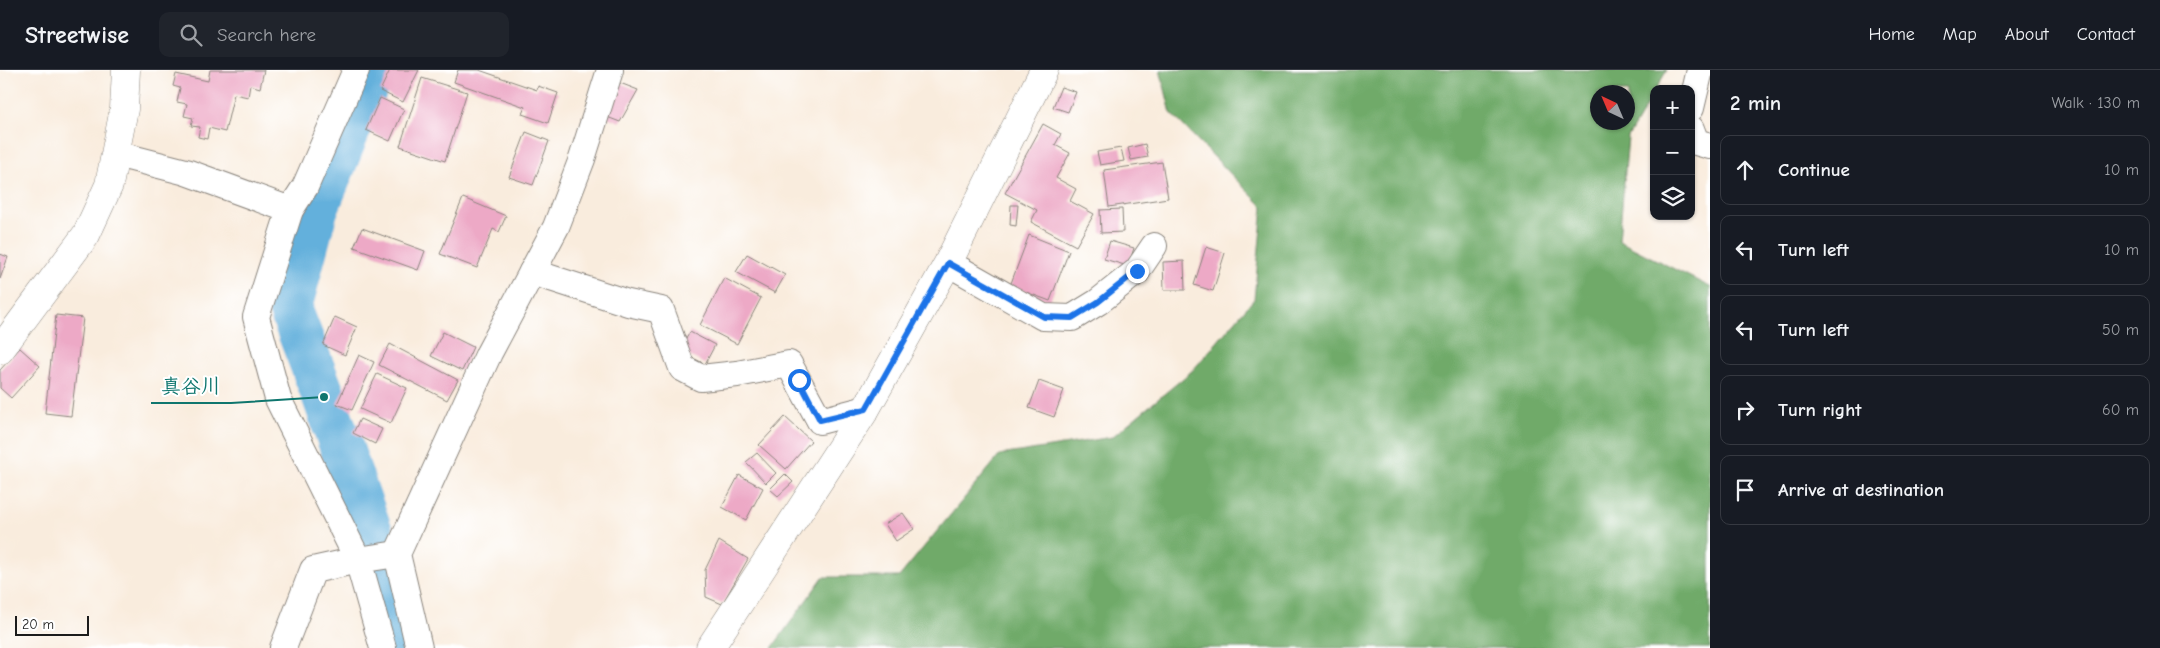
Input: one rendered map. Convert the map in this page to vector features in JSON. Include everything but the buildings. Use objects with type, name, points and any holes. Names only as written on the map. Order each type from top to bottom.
[{"type":"street","points":[[0,350],[86,235],[109,185],[124,109],[126,70]]},
{"type":"street","points":[[356,70],[305,187],[290,210],[256,317],[278,399],[358,560],[383,648]]},
{"type":"street","points":[[419,648],[397,554],[489,353],[556,227],[582,159],[610,70]]},
{"type":"street","points":[[710,648],[866,409],[948,263],[1044,70]]},
{"type":"street","points":[[1695,91],[1700,70]]},
{"type":"street","points":[[1691,130],[1696,142],[1710,146]]},
{"type":"street","points":[[116,154],[186,172],[290,210]]},
{"type":"street","points":[[948,263],[1044,317],[1072,318],[1098,302],[1137,271],[1154,246]]},
{"type":"street","points":[[532,272],[628,303],[661,310],[682,368],[701,378],[737,374],[789,364],[820,420],[866,409]]},
{"type":"street","points":[[284,648],[313,570],[397,554]]},
{"type":"green space","points":[[1160,70],[1667,70],[1658,85],[1650,85],[1650,100],[1635,125],[1635,85],[1590,85],[1590,130],[1632,130],[1628,137],[1619,241],[1710,287],[1710,648],[772,648],[823,577],[899,577],[1000,455],[1112,437],[1193,370],[1254,299],[1263,207],[1171,113]]},
{"type":"waterway","points":[[373,70],[316,210],[290,308],[324,397],[375,544],[399,648]]},
{"type":"place","name":"真谷川","points":[[324,397]]},
{"type":"route","points":[[799,380],[820,420],[866,409],[948,263],[1044,317],[1072,318],[1098,302],[1137,271]]}]
